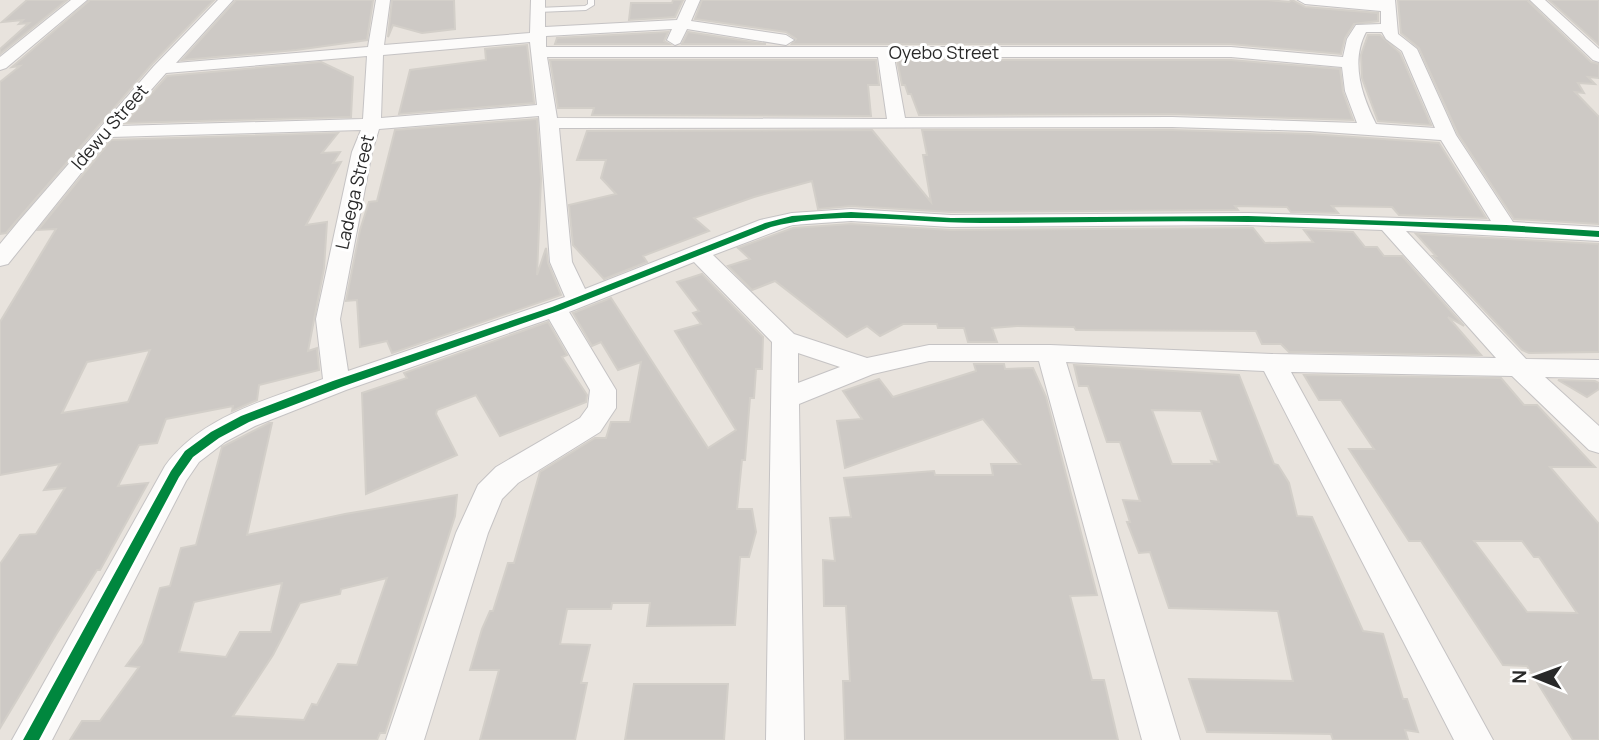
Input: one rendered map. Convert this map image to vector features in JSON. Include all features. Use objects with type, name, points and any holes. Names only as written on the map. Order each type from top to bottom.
[{"type":"street","points":[[0,65],[80,0]]},
{"type":"street","name":"Idewu Street","points":[[0,259],[33,215],[160,69],[226,0]]},
{"type":"street","name":"Ladega Street","points":[[337,384],[328,319],[362,152],[372,124],[374,50],[383,0]]},
{"type":"street","points":[[671,51],[694,0]]},
{"type":"street","points":[[1305,0],[1389,3],[1388,29],[1391,36],[1409,49],[1447,135],[1506,228]]},
{"type":"street","points":[[1537,0],[1599,57]]},
{"type":"street","points":[[405,740],[472,533],[489,493],[507,475],[590,425],[602,408],[603,390],[566,304],[537,41],[538,5]]},
{"type":"street","points":[[160,69],[374,50],[537,41],[681,24],[768,35],[832,51]]},
{"type":"street","points":[[1369,128],[1355,103],[1350,63],[1353,38],[1361,28],[1388,29]]},
{"type":"street","name":"Oyebo Street","points":[[537,41],[671,51],[832,51],[886,54],[1231,52],[1350,63]]},
{"type":"street","points":[[886,54],[897,124]]},
{"type":"street","points":[[107,132],[547,116],[897,124],[1175,121],[1369,128],[1447,135]]},
{"type":"street","points":[[31,740],[175,474],[189,454],[215,435],[245,419],[337,384],[566,304],[768,225],[817,216],[951,221],[1248,219],[1599,234]]},
{"type":"street","points":[[1390,225],[1520,369],[1599,443]]},
{"type":"street","points":[[699,254],[785,340],[866,367]]},
{"type":"street","points":[[785,340],[785,740]]},
{"type":"street","points":[[783,399],[866,367],[929,353],[1050,353],[1273,363],[1599,369]]},
{"type":"street","points":[[1050,353],[1161,740]]},
{"type":"street","points":[[1273,363],[1474,740]]},
{"type":"lane","points":[[538,5],[586,8],[591,0]]},
{"type":"building","points":[[27,0],[67,0],[0,54],[0,49],[29,23],[19,24],[23,20],[2,22]]},
{"type":"building","points":[[90,0],[214,0],[152,64],[6,233],[0,234],[0,82],[20,66],[12,67]]},
{"type":"building","points":[[236,0],[373,0],[367,40],[296,50],[182,60]]},
{"type":"building","points":[[392,0],[454,0],[455,29],[422,33],[393,25],[388,37]]},
{"type":"building","points":[[673,0],[683,0],[675,17],[629,20],[631,3],[672,3]]},
{"type":"building","points":[[702,0],[1292,0],[1305,7],[1378,13],[1378,21],[1354,24],[1345,38],[1341,54],[1231,44],[792,44],[796,39],[786,32],[695,19]]},
{"type":"building","points":[[1398,0],[1527,0],[1591,62],[1599,64],[1599,78],[1588,77],[1595,84],[1578,83],[1584,93],[1575,92],[1599,117],[1599,224],[1514,219],[1458,134],[1419,48],[1401,33]]},
{"type":"building","points":[[1549,0],[1599,0],[1599,45]]},
{"type":"building","points":[[668,32],[664,41],[669,44],[555,44],[557,38]]},
{"type":"building","points":[[688,32],[766,44],[682,44]]},
{"type":"building","points":[[1368,35],[1380,35],[1400,53],[1431,125],[1378,121],[1362,78],[1361,55]]},
{"type":"building","points":[[527,45],[534,103],[399,114],[410,70],[486,60],[485,49]]},
{"type":"building","points":[[550,60],[876,60],[879,85],[868,85],[871,116],[592,115],[594,108],[558,108]]},
{"type":"building","points":[[897,60],[1231,60],[1340,69],[1343,92],[1353,120],[1172,114],[919,115],[911,94],[908,94],[905,85],[902,85]]},
{"type":"building","points":[[321,62],[353,77],[351,117],[125,123],[167,76]]},
{"type":"building","points":[[537,119],[541,179],[537,275],[546,248],[548,263],[561,295],[392,353],[387,341],[360,347],[357,300],[346,301],[360,230],[369,202],[377,201],[395,130]]},
{"type":"building","points":[[872,130],[931,202],[923,155],[927,155],[922,130],[1172,130],[1310,134],[1439,143],[1486,218],[1399,215],[1392,207],[1332,206],[1338,213],[1291,212],[1287,207],[1235,206],[1238,210],[951,212],[851,206],[818,209],[812,181],[694,218],[709,231],[643,256],[647,262],[604,279],[573,245],[569,205],[616,194],[601,178],[606,160],[577,160],[587,131]]},
{"type":"building","points":[[338,133],[322,153],[340,152],[333,163],[341,162],[306,225],[327,222],[324,268],[308,351],[317,348],[319,370],[259,385],[257,400],[232,411],[233,406],[166,419],[157,443],[139,445],[118,486],[148,483],[100,570],[97,570],[57,633],[0,728],[0,564],[20,535],[36,534],[65,488],[44,490],[60,464],[0,475],[0,322],[56,229],[38,230],[111,140]],"holes":[[[150,350],[128,402],[62,413],[87,362]]]},
{"type":"building","points":[[851,224],[951,230],[1253,228],[1265,243],[1313,242],[1304,230],[1353,232],[1365,247],[1377,247],[1384,256],[1402,256],[1464,326],[1448,317],[1481,355],[1289,352],[1281,344],[1262,344],[1256,331],[1076,330],[1074,327],[1017,326],[992,328],[997,342],[968,342],[964,328],[938,328],[937,324],[903,324],[880,336],[867,326],[847,337],[775,281],[752,290],[728,266],[750,259],[738,248],[793,228]]},
{"type":"building","points":[[1416,234],[1599,244],[1599,352],[1529,353],[1522,350],[1433,256],[1436,256]]},
{"type":"building","points":[[702,274],[763,337],[762,369],[756,369],[754,398],[750,398],[745,460],[742,460],[737,509],[752,509],[756,532],[749,557],[740,557],[735,625],[647,626],[650,603],[612,603],[611,609],[567,609],[560,644],[590,645],[581,683],[587,683],[575,740],[480,740],[499,670],[470,670],[482,629],[490,611],[493,611],[508,563],[514,563],[540,472],[595,438],[606,438],[611,422],[630,422],[641,362],[618,370],[601,342],[592,346],[573,313],[611,298],[708,448],[736,430],[675,331],[701,324],[693,313],[699,311],[677,282]]},
{"type":"building","points":[[548,322],[567,355],[562,357],[587,395],[586,402],[500,436],[476,395],[437,410],[436,414],[457,455],[366,494],[362,393],[407,378],[404,373]]},
{"type":"building","points":[[974,364],[1004,364],[1005,369],[1033,368],[1046,397],[1097,595],[1070,596],[1092,680],[1104,680],[1118,740],[845,740],[843,681],[850,681],[846,606],[824,606],[823,560],[835,561],[830,518],[851,517],[844,478],[934,471],[935,475],[993,475],[991,464],[1020,464],[983,419],[845,468],[837,421],[862,419],[843,391],[879,379],[893,397],[976,371]]},
{"type":"building","points":[[1074,365],[1239,375],[1274,464],[1278,465],[1289,483],[1297,516],[1312,517],[1363,631],[1383,634],[1403,699],[1407,699],[1418,732],[1405,730],[1408,740],[1333,740],[1331,734],[1207,732],[1189,679],[1293,681],[1278,611],[1169,608],[1150,552],[1139,553],[1127,522],[1130,522],[1123,500],[1140,501],[1120,442],[1107,442],[1088,386],[1079,386]],"holes":[[[1152,410],[1201,411],[1219,462],[1172,464]]]},
{"type":"building","points":[[1304,375],[1501,378],[1524,405],[1537,405],[1595,467],[1550,467],[1599,524],[1599,740],[1573,740],[1527,666],[1503,665],[1421,541],[1409,541],[1349,449],[1374,449],[1341,400],[1319,400]],"holes":[[[1474,541],[1522,541],[1534,557],[1539,557],[1577,613],[1527,612]]]},
{"type":"building","points":[[1558,380],[1595,381],[1599,383],[1599,389],[1587,397]]},
{"type":"building","points":[[272,423],[247,535],[345,514],[457,495],[455,516],[385,733],[380,733],[377,740],[70,740],[82,721],[100,721],[139,667],[126,666],[143,643],[160,588],[170,586],[181,548],[196,545],[222,447]],"holes":[[[387,578],[357,665],[338,664],[317,705],[312,704],[304,720],[233,716],[273,655],[300,603],[340,594],[341,589]],[[282,583],[271,632],[240,632],[226,657],[179,652],[194,602]]]},
{"type":"building","points":[[634,684],[728,684],[724,740],[625,740]]},
{"type":"cycle path","points":[[31,740],[175,474],[189,454],[215,435],[245,419],[337,384],[555,309],[768,225],[792,219],[851,215],[951,221],[1248,219],[1599,234]]}]
